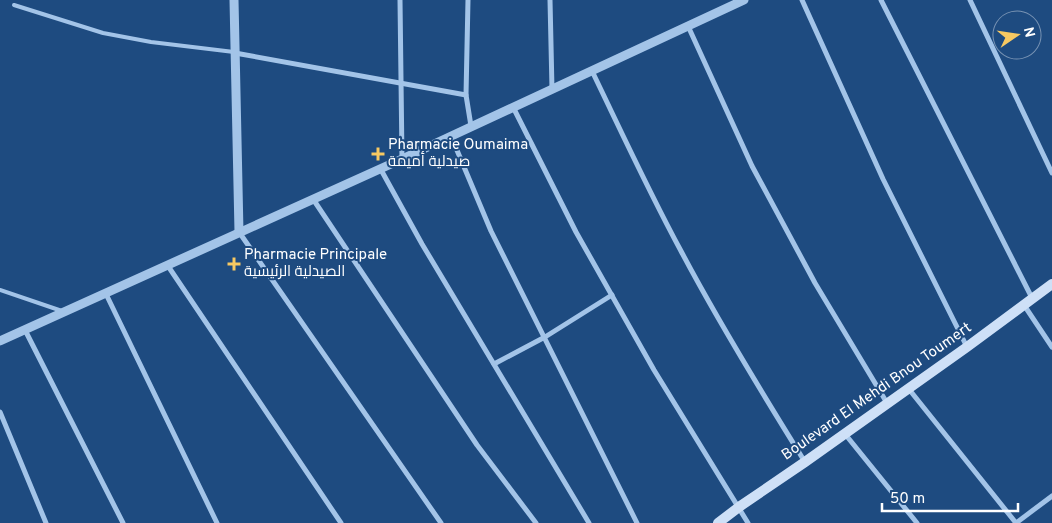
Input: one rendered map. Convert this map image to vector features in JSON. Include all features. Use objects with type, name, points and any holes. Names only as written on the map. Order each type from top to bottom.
[{"type":"main road","name":"Boulevard El Mehdi Bnou Toumert","points":[[718,523],[967,347],[1052,284]]},
{"type":"street","points":[[234,0],[239,232],[441,523]]},
{"type":"street","points":[[400,0],[402,159]]},
{"type":"street","points":[[468,0],[466,95],[471,126]]},
{"type":"street","points":[[550,0],[552,90]]},
{"type":"street","points":[[0,341],[402,159],[744,0]]},
{"type":"street","points":[[802,0],[883,179],[967,347]]},
{"type":"street","points":[[881,0],[1052,347]]},
{"type":"street","points":[[970,0],[1052,173]]},
{"type":"street","points":[[688,26],[752,166],[815,283],[887,403]]},
{"type":"street","points":[[235,52],[466,95]]},
{"type":"street","points":[[592,71],[681,252],[745,364],[805,462]]},
{"type":"street","points":[[513,107],[576,232],[612,296],[654,370],[748,523]]},
{"type":"street","points":[[451,136],[491,231],[637,523]]},
{"type":"street","points":[[380,168],[422,244],[589,523]]},
{"type":"street","points":[[313,199],[478,445],[536,523]]},
{"type":"street","points":[[168,266],[341,523]]},
{"type":"street","points":[[106,294],[218,523]]},
{"type":"street","points":[[494,364],[545,337],[612,296]]},
{"type":"street","points":[[25,330],[123,523]]},
{"type":"street","points":[[908,388],[1016,523],[1052,496]]},
{"type":"street","points":[[0,412],[46,523]]},
{"type":"street","points":[[845,434],[917,523]]},
{"type":"lane","points":[[14,6],[103,33],[151,42],[235,52]]},
{"type":"lane","points":[[0,290],[65,312]]},
{"type":"place","name":"Pharmacie Oumaima صيدلية أميمة","points":[[378,154]]},
{"type":"place","name":"Pharmacie Principale الصيدلية الرئيسية","points":[[234,264]]}]
